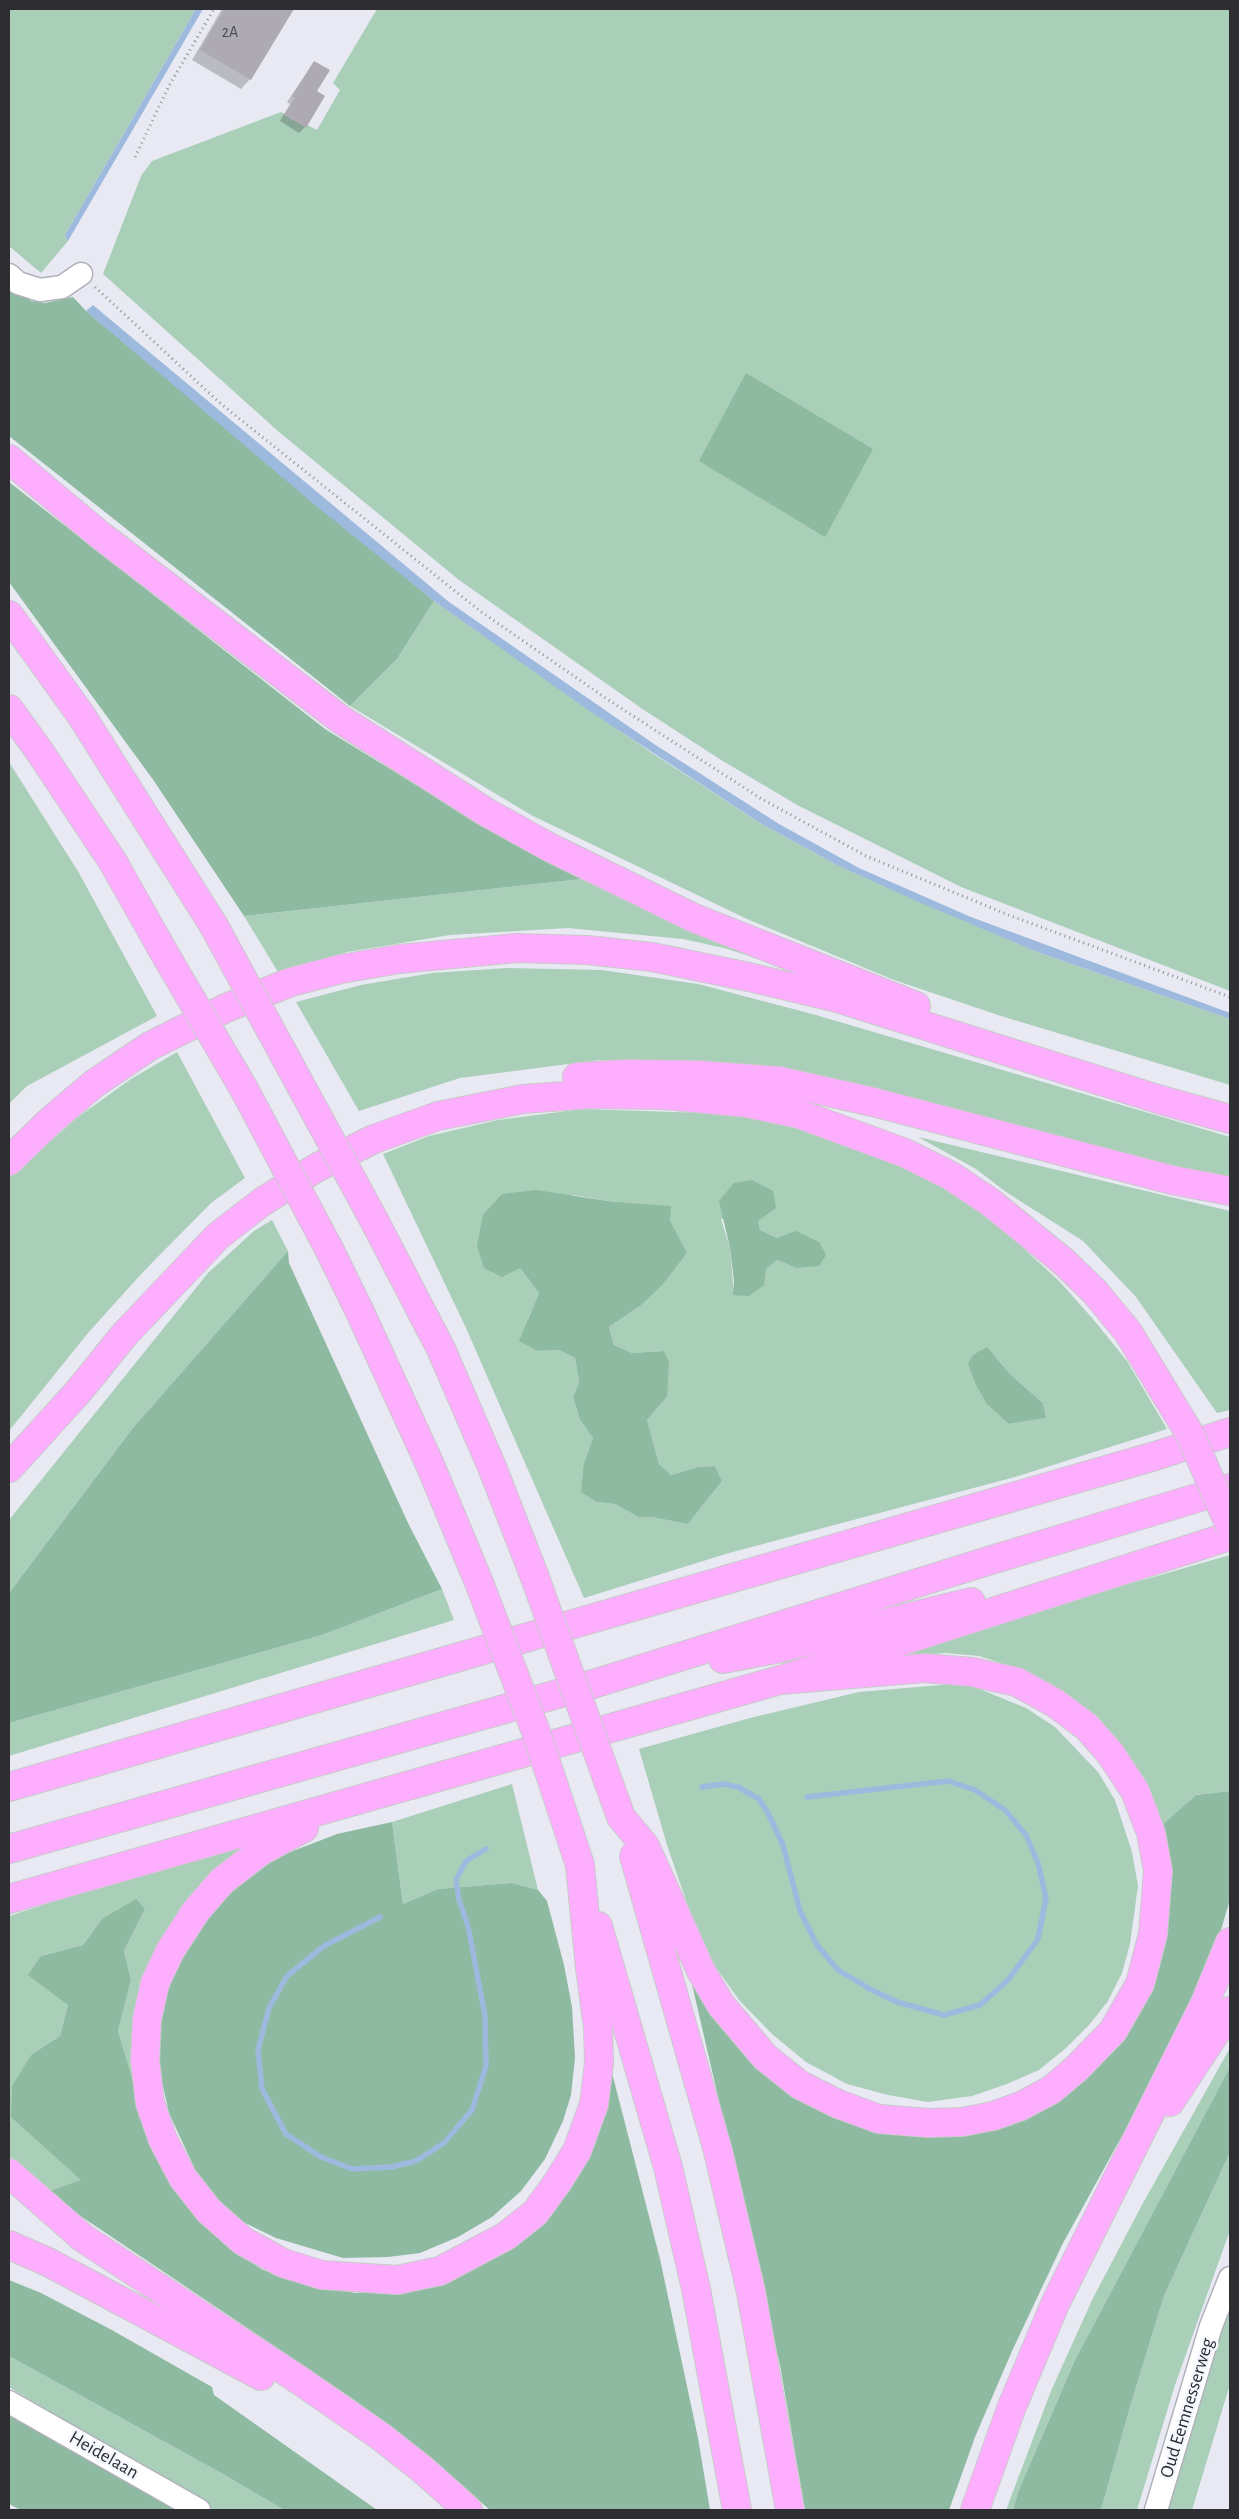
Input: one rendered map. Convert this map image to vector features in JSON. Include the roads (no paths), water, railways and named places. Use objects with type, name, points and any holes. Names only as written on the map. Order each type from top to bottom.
[{"type":"highway","points":[[9,458],[108,541],[340,719],[486,812],[549,847],[694,918],[901,1000],[1019,1055]]},
{"type":"highway","points":[[9,615],[80,715],[214,926],[375,1222],[441,1349],[492,1467],[534,1574],[621,1817],[701,1971],[721,2005],[765,2057],[800,2085],[838,2104],[879,2119],[928,2123],[962,2122],[993,2116],[1021,2106],[1051,2090],[1076,2070],[1112,2031],[1140,1984],[1153,1934],[1158,1871],[1151,1833],[1135,1791],[1110,1753],[1087,1727],[1055,1703],[1017,1682],[972,1672],[924,1668],[780,1680]]},
{"type":"highway","points":[[9,709],[113,862],[244,1089],[360,1312],[431,1467],[480,1585],[536,1732],[580,1865],[668,2167],[696,2289],[738,2510]]},
{"type":"highway","points":[[9,1161],[48,1122],[94,1083],[150,1046],[226,1008],[291,982],[341,969],[399,959],[468,951],[517,948],[587,950],[652,957],[749,977],[837,998],[1161,1100],[1230,1118]]},
{"type":"highway","points":[[30,1443],[90,1358],[150,1290],[204,1235],[249,1198],[308,1158],[357,1136],[443,1104],[503,1090],[562,1078],[626,1074],[699,1075],[780,1081],[873,1102],[1172,1180],[1230,1191]]},
{"type":"highway","points":[[9,1468],[78,1392],[125,1334],[218,1236],[262,1202],[316,1168],[374,1139],[438,1116],[523,1100],[592,1094],[664,1095],[747,1103],[790,1112],[856,1133],[921,1160],[951,1176],[990,1202],[1064,1262],[1096,1292],[1128,1332],[1190,1434],[1230,1526]]},
{"type":"highway","points":[[9,1787],[1155,1456],[1230,1432]]},
{"type":"highway","points":[[9,1849],[593,1684],[988,1560],[1230,1488]]},
{"type":"highway","points":[[9,1899],[780,1680],[1230,1536]]},
{"type":"highway","points":[[593,1684],[781,1648],[1203,1545]]},
{"type":"highway","points":[[347,1804],[261,1851],[222,1881],[196,1911],[170,1951],[155,1983],[147,2019],[145,2060],[150,2103],[163,2140],[183,2178],[209,2211],[243,2241],[282,2263],[322,2275],[397,2280],[440,2271],[506,2236],[535,2213],[557,2183],[577,2151],[594,2104],[599,2063],[598,2027],[580,1865]]},
{"type":"highway","points":[[639,1849],[745,2264],[790,2510]]},
{"type":"highway","points":[[976,2510],[1011,2409],[1055,2304],[1205,2003],[1230,1942]]},
{"type":"highway","points":[[1118,2178],[1209,2047],[1230,2011]]},
{"type":"highway","points":[[9,2173],[83,2238],[372,2430],[422,2468],[468,2510]]},
{"type":"highway","points":[[9,2245],[48,2262],[238,2362],[349,2429],[442,2496],[468,2510]]},
{"type":"street","points":[[9,275],[18,283],[40,290],[62,286],[81,274]]},
{"type":"street","name":"Oud Eemnesserweg","points":[[1156,2510],[1211,2326],[1230,2278]]},
{"type":"street","name":"Heidelaan","points":[[9,2402],[199,2510]]},
{"type":"water","points":[[196,9],[203,9],[68,241],[65,235]]},
{"type":"water","points":[[93,305],[449,602],[654,744],[779,824],[859,868],[971,917],[1230,1013],[1230,1019],[1040,953],[839,866],[760,823],[591,712],[434,601],[315,505],[86,311]]},
{"type":"waterway","points":[[702,1787],[723,1784],[738,1787],[759,1799],[768,1813],[783,1845],[800,1911],[817,1945],[838,1970],[897,2002],[944,2015],[980,2005],[1008,1980],[1038,1939],[1046,1898],[1038,1863],[1026,1835],[1005,1810],[975,1790],[948,1781],[807,1797]]},
{"type":"waterway","points":[[380,1917],[324,1946],[287,1976],[269,2008],[258,2050],[262,2089],[286,2134],[321,2157],[352,2169],[391,2167],[416,2161],[444,2143],[472,2110],[486,2066],[485,2016],[468,1926],[459,1900],[456,1880],[466,1861],[486,1849]]}]
